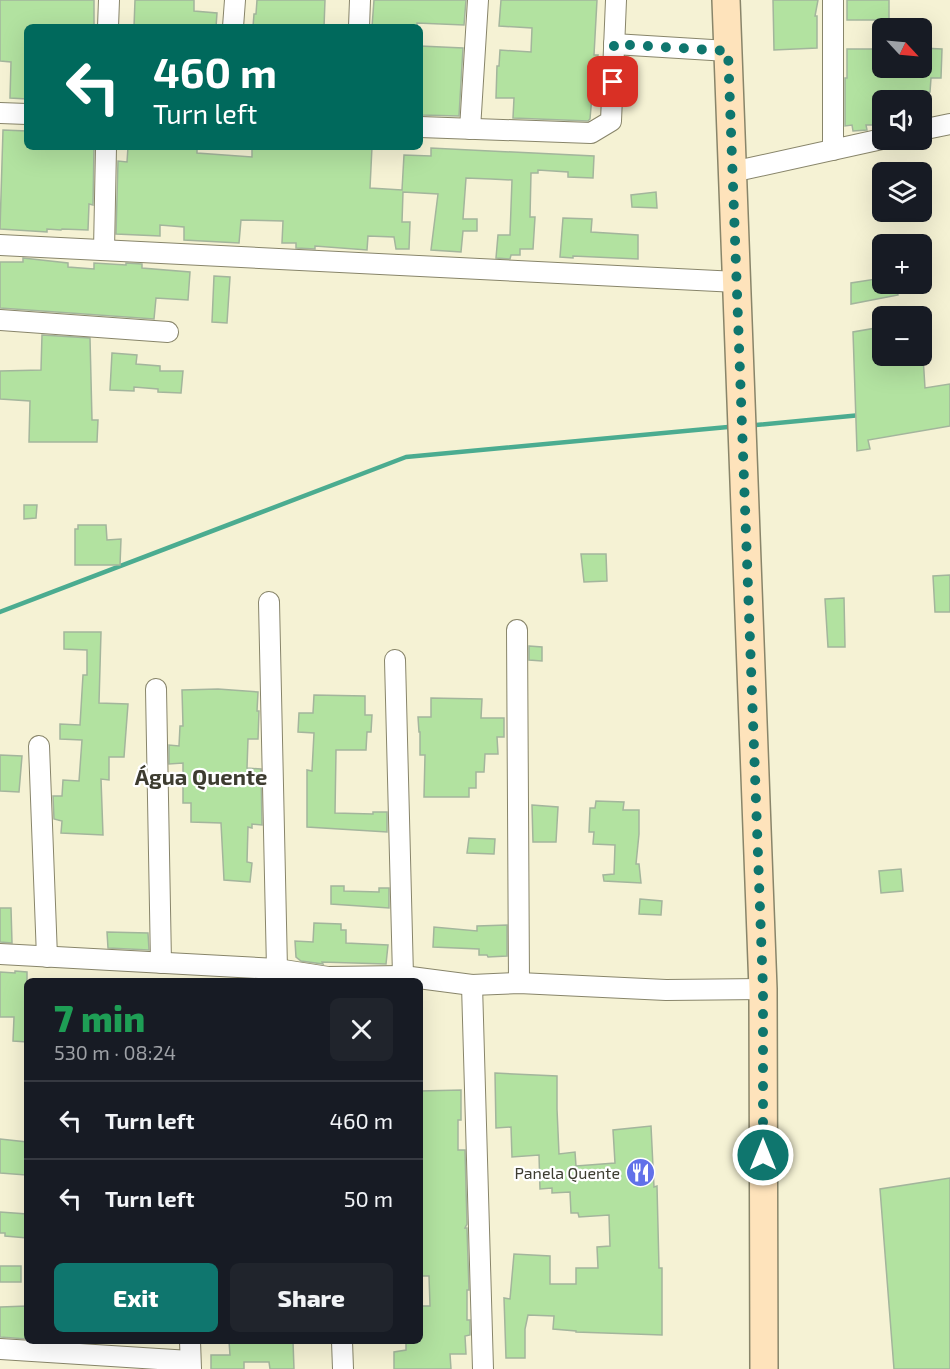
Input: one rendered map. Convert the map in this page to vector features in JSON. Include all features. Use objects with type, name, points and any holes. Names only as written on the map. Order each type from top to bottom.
[{"type":"main road","points":[[726,0],[763,989],[764,1369]]},
{"type":"street","points":[[108,24],[109,0]]},
{"type":"street","points":[[233,24],[235,0]]},
{"type":"street","points":[[359,24],[360,0]]},
{"type":"street","points":[[470,129],[478,0]]},
{"type":"street","points":[[423,127],[591,133],[611,121],[616,0]]},
{"type":"street","points":[[833,0],[833,150]]},
{"type":"street","points":[[614,44],[728,51]]},
{"type":"street","points":[[0,113],[24,114]]},
{"type":"street","points":[[932,128],[950,124]]},
{"type":"street","points":[[732,172],[872,141]]},
{"type":"street","points":[[104,250],[106,150]]},
{"type":"street","points":[[0,244],[737,282]]},
{"type":"street","points":[[0,320],[168,332]]},
{"type":"street","points":[[269,602],[277,969]]},
{"type":"street","points":[[517,630],[519,983]]},
{"type":"street","points":[[395,660],[403,975]]},
{"type":"street","points":[[156,689],[161,963]]},
{"type":"street","points":[[39,746],[47,957]]},
{"type":"street","points":[[0,954],[161,963],[194,973],[277,969],[323,978]]},
{"type":"street","points":[[347,978],[403,975],[472,985],[519,983],[666,990],[763,989]]},
{"type":"street","points":[[472,985],[483,1369]]},
{"type":"street","points":[[0,1349],[190,1365],[190,1344]]},
{"type":"street","points":[[342,1344],[344,1369]]},
{"type":"building","points":[[0,0],[94,0],[94,24],[24,24],[24,99],[10,98],[11,62],[0,61]]},
{"type":"building","points":[[135,0],[194,0],[194,11],[217,13],[216,24],[134,24]]},
{"type":"building","points":[[257,0],[325,0],[324,24],[253,24],[254,14],[256,14]]},
{"type":"building","points":[[374,0],[466,0],[464,25],[372,24]]},
{"type":"building","points":[[501,0],[597,0],[594,55],[598,55],[588,121],[513,118],[514,98],[496,98],[500,50],[531,52],[532,28],[499,26]]},
{"type":"building","points":[[773,0],[818,0],[815,16],[817,16],[817,48],[774,50]]},
{"type":"building","points":[[847,0],[889,0],[889,18],[847,20]]},
{"type":"building","points":[[423,46],[463,48],[459,116],[423,115]]},
{"type":"building","points":[[847,49],[872,49],[872,78],[931,78],[930,90],[872,90],[872,125],[866,125],[867,130],[853,131],[852,125],[845,126]]},
{"type":"building","points":[[932,49],[942,49],[941,78],[932,78]]},
{"type":"building","points":[[3,130],[24,131],[24,150],[94,150],[93,205],[89,204],[88,230],[47,229],[47,232],[0,229]]},
{"type":"building","points":[[431,148],[594,156],[593,178],[568,177],[568,172],[538,170],[538,173],[531,173],[530,217],[535,217],[533,249],[520,249],[520,255],[511,255],[510,259],[496,258],[498,235],[510,235],[512,180],[466,178],[463,219],[477,219],[477,231],[463,231],[461,252],[431,250],[438,194],[403,192],[402,222],[410,222],[409,249],[396,249],[394,237],[368,236],[367,250],[315,246],[315,249],[296,248],[296,243],[282,243],[283,221],[241,220],[239,243],[184,240],[184,227],[160,225],[160,236],[116,234],[118,161],[127,162],[128,150],[197,150],[197,153],[252,157],[252,150],[372,150],[370,188],[402,190],[404,155],[431,156]]},
{"type":"building","points":[[656,192],[657,208],[632,207],[631,195]]},
{"type":"building","points":[[563,218],[592,219],[591,232],[638,235],[638,259],[560,257]]},
{"type":"building","points":[[23,258],[68,263],[68,267],[94,269],[94,263],[126,265],[126,263],[142,264],[142,268],[190,272],[188,300],[156,298],[154,319],[0,308],[0,262],[23,262]]},
{"type":"building","points":[[214,276],[230,277],[227,323],[212,322]]},
{"type":"building","points":[[872,280],[872,294],[898,295],[851,304],[851,283]]},
{"type":"building","points":[[872,329],[872,366],[924,366],[925,388],[950,384],[950,426],[868,440],[870,449],[857,451],[853,332]]},
{"type":"building","points":[[42,335],[90,338],[92,420],[98,420],[97,442],[29,442],[30,401],[0,399],[0,371],[41,370]]},
{"type":"building","points":[[112,353],[137,355],[136,364],[160,366],[160,371],[183,371],[181,393],[158,392],[158,389],[134,387],[134,391],[110,390]]},
{"type":"building","points":[[24,505],[37,505],[36,518],[24,519]]},
{"type":"building","points":[[78,525],[106,525],[107,540],[121,539],[120,565],[75,565],[75,529],[78,529]]},
{"type":"building","points":[[581,554],[606,554],[607,581],[584,582]]},
{"type":"building","points":[[950,575],[950,612],[935,612],[933,576]]},
{"type":"building","points":[[844,598],[845,647],[828,647],[825,599]]},
{"type":"building","points":[[64,632],[101,632],[99,703],[128,704],[124,757],[109,757],[109,780],[101,779],[103,835],[61,833],[62,821],[54,819],[53,796],[62,796],[63,780],[79,781],[82,740],[60,739],[60,724],[80,725],[83,675],[87,675],[87,650],[64,649]]},
{"type":"building","points":[[529,646],[542,647],[542,661],[529,660]]},
{"type":"building","points":[[218,689],[258,692],[258,739],[248,739],[247,768],[261,769],[262,825],[252,824],[252,828],[248,827],[247,862],[252,863],[250,882],[224,880],[221,823],[191,822],[191,803],[183,803],[183,763],[169,764],[169,745],[179,746],[180,726],[183,726],[182,690]]},
{"type":"building","points":[[314,695],[365,696],[365,715],[372,715],[371,732],[367,732],[366,750],[336,750],[335,813],[387,812],[387,832],[307,827],[307,770],[312,771],[314,733],[298,732],[299,713],[313,713]]},
{"type":"building","points":[[431,698],[482,699],[481,718],[504,718],[504,737],[497,737],[498,754],[485,754],[484,772],[476,772],[476,788],[469,788],[469,797],[424,797],[425,755],[420,755],[418,717],[431,717]]},
{"type":"building","points":[[0,755],[22,756],[19,792],[0,791]]},
{"type":"building","points":[[596,801],[624,802],[623,810],[639,810],[636,864],[639,864],[641,883],[604,881],[603,875],[614,874],[615,845],[593,844],[594,832],[589,832],[590,808],[595,808]]},
{"type":"building","points":[[532,805],[558,807],[556,842],[533,842]]},
{"type":"building","points":[[469,838],[495,839],[494,854],[467,853]]},
{"type":"building","points":[[901,869],[903,891],[881,893],[879,871]]},
{"type":"building","points":[[331,886],[344,886],[344,891],[379,892],[379,888],[389,888],[389,908],[331,904]]},
{"type":"building","points":[[640,899],[662,901],[661,915],[639,914]]},
{"type":"building","points":[[0,908],[11,908],[12,943],[0,942]]},
{"type":"building","points":[[314,923],[341,924],[341,930],[346,930],[346,943],[388,945],[386,964],[322,962],[323,964],[301,961],[296,957],[295,941],[313,942]]},
{"type":"building","points":[[507,925],[507,956],[479,955],[479,949],[433,947],[434,927],[477,931],[477,926]]},
{"type":"building","points":[[107,932],[148,933],[149,950],[108,948]]},
{"type":"building","points":[[15,971],[27,972],[27,978],[24,978],[24,1042],[13,1041],[14,1017],[0,1017],[0,972],[15,973]]},
{"type":"building","points":[[495,1073],[557,1076],[559,1154],[575,1152],[576,1166],[615,1163],[613,1130],[651,1126],[654,1187],[657,1186],[659,1268],[662,1268],[662,1335],[553,1329],[554,1316],[528,1315],[525,1329],[525,1358],[506,1358],[504,1298],[510,1299],[514,1254],[550,1256],[550,1284],[576,1284],[576,1268],[598,1268],[597,1247],[610,1246],[609,1215],[579,1217],[578,1213],[571,1213],[570,1192],[552,1193],[552,1188],[540,1189],[539,1155],[512,1157],[511,1127],[496,1128]]},
{"type":"building","points":[[461,1090],[458,1150],[465,1150],[467,1224],[465,1228],[467,1228],[469,1290],[467,1290],[467,1320],[470,1320],[470,1335],[465,1336],[466,1354],[450,1354],[451,1369],[394,1369],[394,1352],[406,1350],[406,1344],[423,1344],[423,1306],[430,1306],[429,1276],[423,1276],[423,1091]]},
{"type":"building","points":[[0,1139],[24,1142],[24,1175],[0,1173]]},
{"type":"building","points":[[950,1178],[950,1369],[894,1369],[880,1189]]},
{"type":"building","points":[[0,1212],[24,1214],[24,1238],[5,1236],[5,1233],[0,1233]]},
{"type":"building","points":[[0,1266],[21,1266],[21,1282],[0,1282]]},
{"type":"building","points":[[24,1306],[24,1339],[0,1337],[0,1307]]},
{"type":"building","points":[[229,1344],[293,1344],[294,1369],[270,1369],[269,1362],[244,1362],[244,1369],[211,1369],[211,1355],[230,1355]]},
{"type":"waterway","points":[[756,425],[861,415]]},
{"type":"waterway","points":[[0,612],[406,457],[728,427]]},
{"type":"place","name":"Panela Quente","points":[[641,1172]]},
{"type":"district","name":"Água Quente","points":[[201,776]]},
{"type":"route","points":[[613,82],[614,44],[728,51],[763,989],[763,1155]]}]
